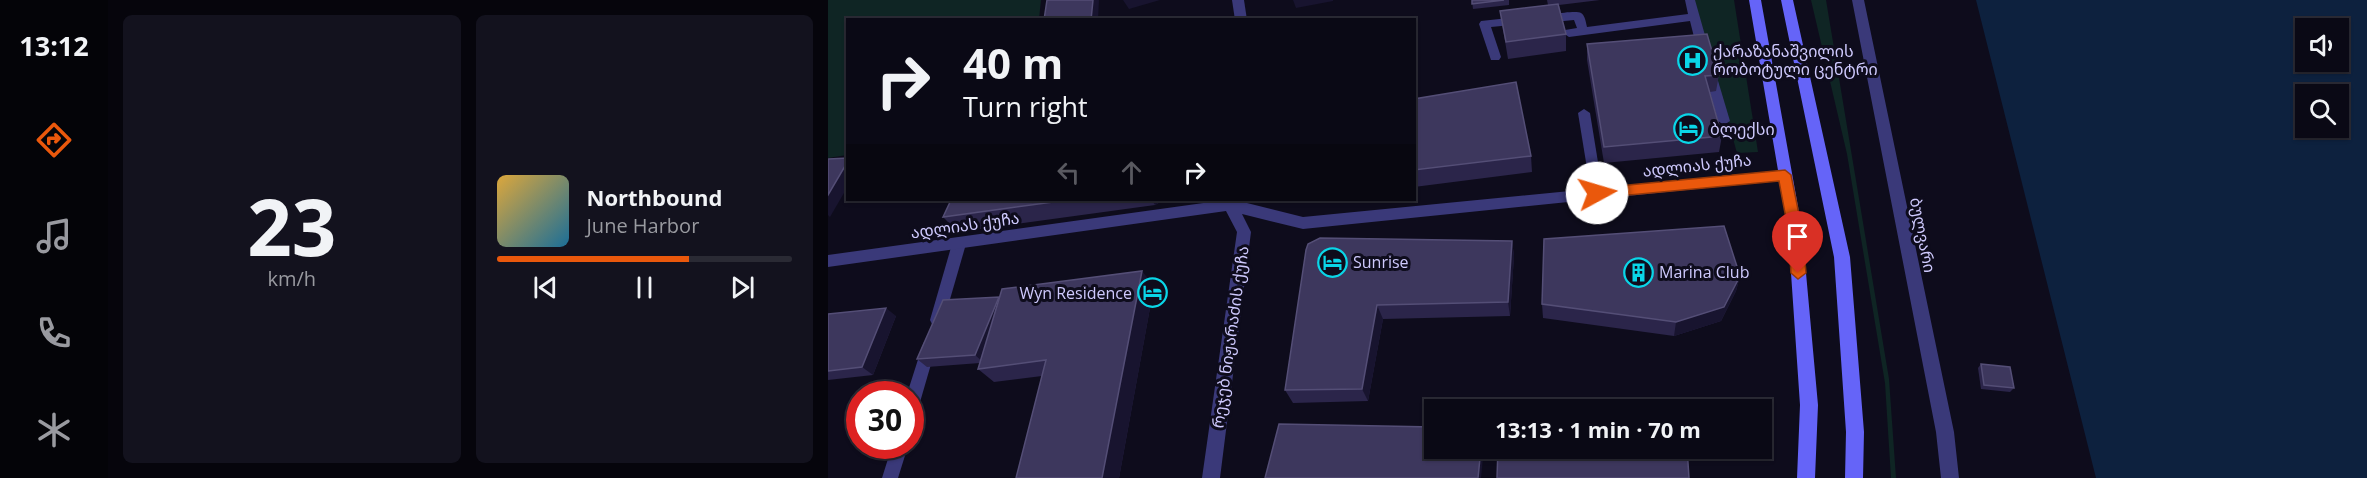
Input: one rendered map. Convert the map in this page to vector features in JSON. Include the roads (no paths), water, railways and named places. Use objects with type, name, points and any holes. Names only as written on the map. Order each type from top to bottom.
[{"type":"main road","points":[[1755,0],[1795,229],[1809,405],[1806,478]]},
{"type":"main road","points":[[1787,0],[1842,256],[1855,432],[1854,478]]},
{"type":"street","points":[[1238,0],[1241,18]]},
{"type":"street","name":"ბულვარი","points":[[1858,0],[1945,432],[1950,478]]},
{"type":"street","name":"ადლიას ქუჩა","points":[[828,261],[959,244],[1231,202],[1303,223],[1785,175]]},
{"type":"street","name":"რეჯებ ნიჟარაძის ქუჩა","points":[[1211,478],[1244,232],[1231,202]]},
{"type":"lane","points":[[1690,0],[1724,121]]},
{"type":"lane","points":[[1495,57],[1485,24],[1578,16],[1583,31]]},
{"type":"lane","points":[[1569,33],[1694,17]]},
{"type":"lane","points":[[1584,114],[1597,193]]},
{"type":"lane","points":[[918,381],[959,244]]},
{"type":"lane","points":[[890,478],[896,459]]},
{"type":"water","points":[[1976,0],[2367,0],[2367,478],[2096,478]]},
{"type":"place","name":"ქარაზანაშვილის რობოტული ცენტრი","points":[[1692,60]]},
{"type":"place","name":"ბლექსი","points":[[1689,129]]},
{"type":"place","name":"Sunrise","points":[[1332,262]]},
{"type":"place","name":"Marina Club","points":[[1638,272]]},
{"type":"place","name":"Wyn Residence","points":[[1153,293]]}]
